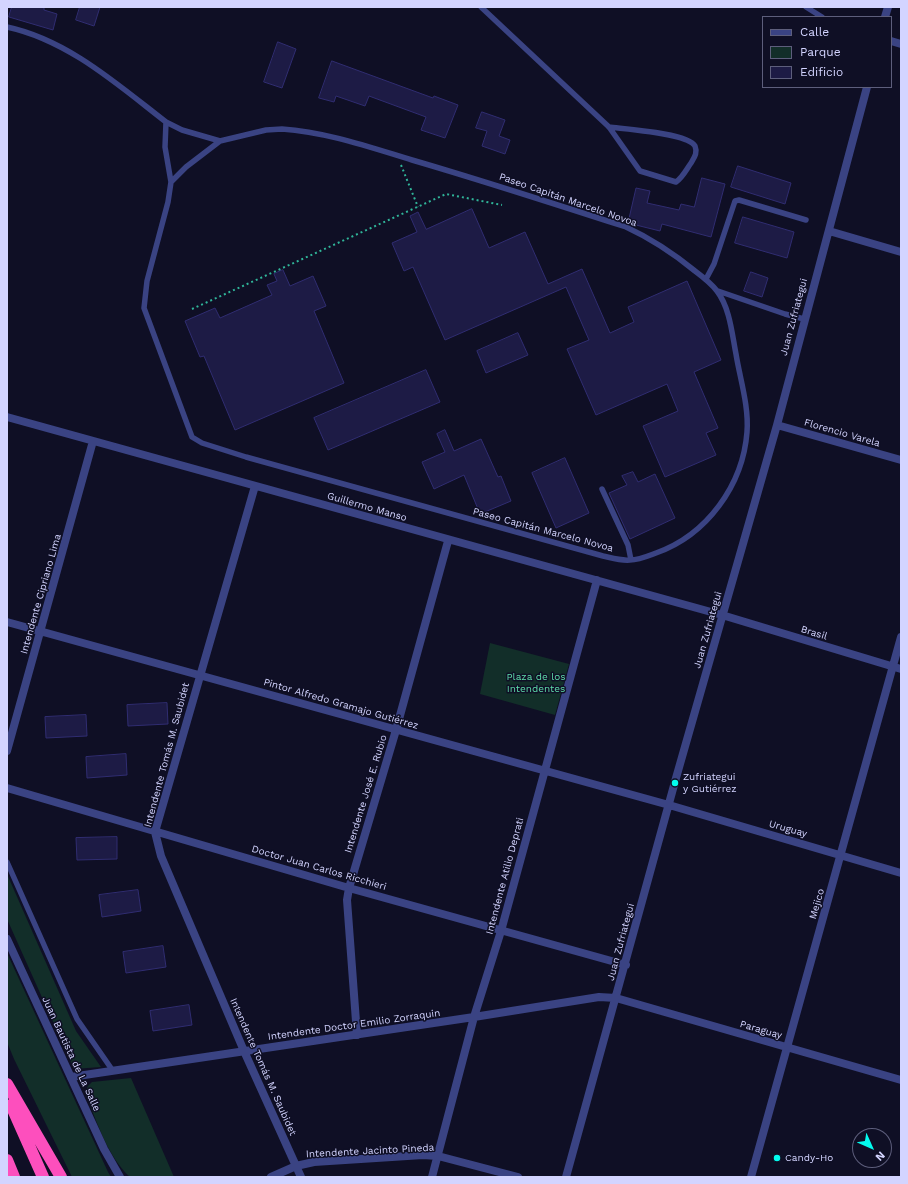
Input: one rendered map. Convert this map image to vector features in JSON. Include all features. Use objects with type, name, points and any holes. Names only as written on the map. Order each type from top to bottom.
[{"type":"highway","points":[[7,1084],[61,1177]]},
{"type":"highway","points":[[7,1095],[43,1177]]},
{"type":"highway","points":[[7,1160],[14,1177]]},
{"type":"street","name":"Juan Zufriategui","points":[[566,1177],[722,616],[777,425],[867,88]]},
{"type":"street","points":[[829,231],[901,252]]},
{"type":"street","name":"Guillermo Manso","points":[[7,417],[448,541],[596,580],[722,616]]},
{"type":"street","name":"Florencio Varela","points":[[777,425],[901,460]]},
{"type":"street","name":"Intendente Cipriano Lima","points":[[7,751],[93,442]]},
{"type":"street","name":"Intendente Tomás M. Saubidet","points":[[255,486],[155,832],[161,856],[244,1051],[301,1177]]},
{"type":"street","name":"Intendente José E. Rubio","points":[[356,1035],[347,900],[349,888],[396,730],[448,541]]},
{"type":"street","name":"Intendente Atilio Deprati","points":[[432,1177],[474,1017],[501,931],[543,770],[596,580]]},
{"type":"street","name":"Brasil","points":[[722,616],[901,669]]},
{"type":"street","name":"Pintor Alfredo Gramajo Gutiérrez","points":[[7,622],[200,674],[396,730],[669,805]]},
{"type":"street","name":"Mejico","points":[[751,1177],[901,637]]},
{"type":"street","name":"Doctor Juan Carlos Ricchieri","points":[[7,788],[349,888],[626,965]]},
{"type":"street","name":"Uruguay","points":[[669,805],[901,872]]},
{"type":"street","name":"Juan Bautista de La Salle","points":[[7,939],[104,1149],[120,1177]]},
{"type":"street","name":"Intendente Doctor Emilio Zorraquin","points":[[70,1077],[600,997],[616,998]]},
{"type":"street","name":"Paraguay","points":[[616,998],[901,1080]]},
{"type":"street","name":"Intendente Jacinto Pineda","points":[[271,1177],[296,1166],[314,1162],[423,1155],[438,1156],[518,1177]]},
{"type":"lane","points":[[481,7],[609,128],[640,171],[668,181],[676,182],[681,178],[695,157],[695,146],[687,140],[656,133],[609,128]]},
{"type":"lane","points":[[806,7],[820,16]]},
{"type":"lane","points":[[7,27],[54,44],[89,64],[166,122],[182,130],[220,141]]},
{"type":"lane","points":[[166,122],[165,147],[171,182]]},
{"type":"lane","name":"Paseo Capitán Marcelo Novoa","points":[[266,130],[299,130],[344,140],[626,227],[650,238],[706,279],[718,291],[726,310],[747,413],[747,432],[744,452],[736,476],[728,492],[712,516],[676,545],[631,560],[603,556],[246,457],[196,440],[192,437],[144,308],[147,281],[171,182],[220,141],[266,130]]},
{"type":"lane","points":[[706,279],[714,264],[735,201],[739,200],[806,220]]},
{"type":"lane","points":[[718,291],[804,319]]},
{"type":"lane","points":[[602,489],[628,545],[631,560]]},
{"type":"lane","points":[[7,862],[77,1019],[113,1071]]},
{"type":"path","points":[[396,155],[418,207]]},
{"type":"path","points":[[192,309],[446,194],[502,205]]},
{"type":"green space","name":"Plaza de los Intendentes","points":[[490,643],[569,664],[555,715],[480,694]]},
{"type":"green space","points":[[7,874],[76,1031],[101,1067],[74,1069],[7,919]]},
{"type":"green space","points":[[7,953],[111,1177],[72,1177],[14,1059],[7,1042]]},
{"type":"green space","points":[[131,1078],[174,1177],[130,1177],[115,1159],[103,1138],[85,1093],[88,1086],[92,1082]]},
{"type":"building","points":[[12,7],[44,7],[44,10],[57,14],[53,30],[9,17]]},
{"type":"building","points":[[80,7],[100,7],[94,26],[76,20]]},
{"type":"building","points":[[278,42],[296,49],[282,88],[264,82]]},
{"type":"building","points":[[332,61],[433,98],[434,96],[458,105],[445,138],[421,130],[426,117],[369,96],[365,106],[336,96],[334,102],[319,98]]},
{"type":"building","points":[[482,112],[505,120],[499,136],[510,140],[505,154],[482,146],[487,131],[476,128]]},
{"type":"building","points":[[738,166],[791,183],[785,204],[731,187]]},
{"type":"building","points":[[702,178],[725,184],[711,237],[662,224],[660,231],[628,223],[636,188],[650,191],[647,203],[679,210],[681,204],[694,207]]},
{"type":"building","points":[[472,209],[489,248],[525,232],[548,284],[582,269],[610,333],[634,322],[628,307],[687,281],[721,360],[694,372],[718,428],[706,433],[716,455],[665,477],[643,426],[678,411],[667,384],[596,415],[567,349],[589,340],[566,287],[445,340],[413,267],[404,271],[392,243],[417,232],[410,216],[418,212],[426,229]]},
{"type":"building","points":[[743,217],[794,232],[787,258],[735,243]]},
{"type":"building","points":[[283,270],[290,286],[313,276],[326,306],[314,311],[344,383],[235,430],[204,356],[200,357],[185,321],[215,308],[220,318],[272,295],[267,285],[277,281],[274,274]]},
{"type":"building","points":[[751,272],[768,278],[762,297],[744,291]]},
{"type":"building","points":[[518,333],[528,355],[486,373],[477,351]]},
{"type":"building","points":[[426,370],[440,402],[328,450],[314,418]]},
{"type":"building","points":[[445,430],[454,451],[481,439],[498,477],[501,476],[511,501],[480,514],[464,475],[434,489],[422,462],[445,452],[437,434]]},
{"type":"building","points":[[565,458],[589,513],[556,528],[532,473]]},
{"type":"building","points":[[633,472],[638,482],[655,474],[675,518],[630,539],[609,493],[627,485],[622,476]]},
{"type":"building","points":[[167,703],[168,724],[128,726],[127,705]]},
{"type":"building","points":[[86,715],[87,736],[46,738],[45,717]]},
{"type":"building","points":[[126,754],[127,775],[87,778],[86,757]]},
{"type":"building","points":[[117,837],[117,859],[77,860],[76,838]]},
{"type":"building","points":[[138,890],[141,911],[102,917],[99,895]]},
{"type":"building","points":[[163,946],[166,967],[126,973],[123,952]]},
{"type":"building","points":[[189,1005],[192,1025],[153,1031],[150,1011]]},
{"type":"place","name":"Zufriategui y Gutiérrez","points":[[675,783]]},
{"type":"place","name":"Candy-Ho","points":[[777,1158]]}]
